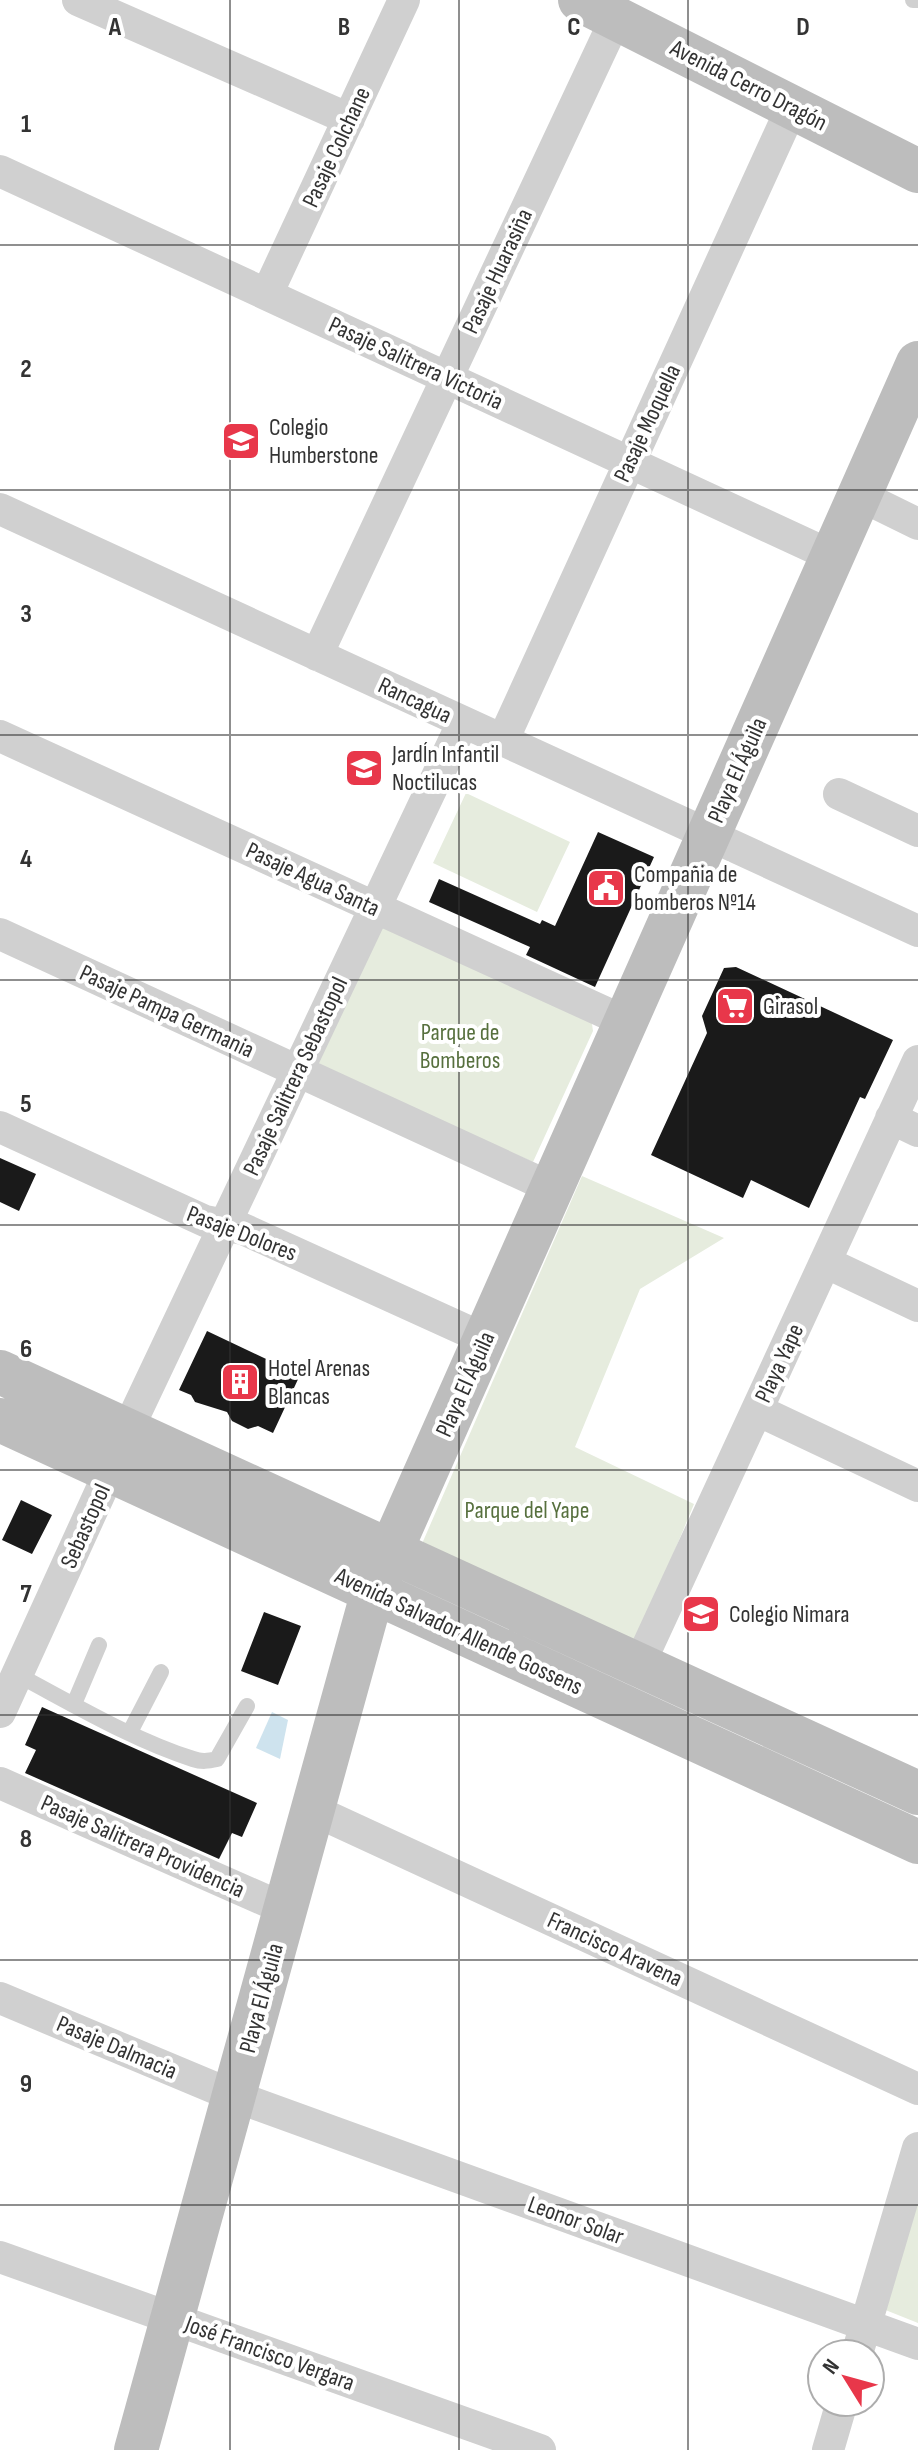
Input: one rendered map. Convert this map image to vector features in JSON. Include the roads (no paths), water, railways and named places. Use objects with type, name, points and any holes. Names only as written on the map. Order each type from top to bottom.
[{"type":"street","points":[[78,0],[349,119]]},
{"type":"street","name":"Pasaje Colchane","points":[[267,294],[404,0]]},
{"type":"street","name":"Avenida Cerro Dragón","points":[[598,9],[918,171]]},
{"type":"street","name":"Pasaje Huarasiña","points":[[317,655],[447,378],[598,9]]},
{"type":"street","name":"Pasaje Moquella","points":[[503,740],[792,107]]},
{"type":"street","name":"Pasaje Salitrera Victoria","points":[[0,171],[832,556]]},
{"type":"street","name":"Playa El Águila","points":[[136,2450],[373,1591],[918,363]]},
{"type":"street","points":[[859,495],[918,524]]},
{"type":"street","name":"Rancagua","points":[[0,509],[918,931]]},
{"type":"street","name":"Pasaje Salitrera Sebastopol","points":[[127,1431],[463,722]]},
{"type":"street","name":"Pasaje Agua Santa","points":[[0,736],[626,1022]]},
{"type":"street","points":[[839,794],[918,831]]},
{"type":"street","name":"Pasaje Pampa Germania","points":[[0,934],[552,1188]]},
{"type":"street","name":"Playa Yape","points":[[639,1665],[825,1262],[905,1124],[918,1061]]},
{"type":"street","name":"Pasaje Dolores","points":[[0,1127],[205,1221],[243,1229],[485,1339]]},
{"type":"street","points":[[825,1262],[918,1306]]},
{"type":"street","name":"Avenida Salvador Allende Gossens","points":[[0,1372],[918,1793]]},
{"type":"street","points":[[757,1410],[918,1486]]},
{"type":"street","name":"Avenida Salvador Allende Gossens","points":[[0,1420],[918,1842]]},
{"type":"street","name":"Sebastopol","points":[[0,1710],[110,1471]]},
{"type":"street","name":"Pasaje Salitrera Providencia","points":[[0,1783],[285,1909]]},
{"type":"street","name":"Francisco Aravena","points":[[313,1810],[918,2089]]},
{"type":"street","name":"Pasaje Dalmacia","points":[[0,1998],[234,2096]]},
{"type":"street","name":"Leonor Solar","points":[[234,2096],[858,2338]]},
{"type":"street","points":[[861,2338],[918,2148]]},
{"type":"street","name":"José Francisco Vergara","points":[[0,2257],[540,2450]]},
{"type":"street","name":"Leonor Solar","points":[[886,2341],[918,2344]]},
{"type":"street","points":[[828,2450],[837,2418]]},
{"type":"lane","points":[[74,1704],[99,1645]]},
{"type":"lane","points":[[130,1732],[161,1672]]},
{"type":"lane","points":[[18,1675],[130,1732],[194,1760],[207,1762],[217,1759],[247,1706]]},
{"type":"water","points":[[272,1712],[288,1720],[280,1759],[256,1748]]},
{"type":"place","name":"Colegio Humberstone","points":[[241,441]]},
{"type":"place","name":"JardÍn Infantil Noctilucas","points":[[364,768]]},
{"type":"place","name":"Compañia de bomberos Nº14","points":[[606,888]]},
{"type":"place","name":"Girasol","points":[[735,1006]]},
{"type":"place","name":"Hotel Arenas Blancas","points":[[240,1382]]},
{"type":"place","name":"Colegio Nimara","points":[[701,1614]]},
{"type":"park label","name":"Parque de Bomberos","points":[[460,1046]]},
{"type":"park label","name":"Parque del Yape","points":[[527,1510]]}]
